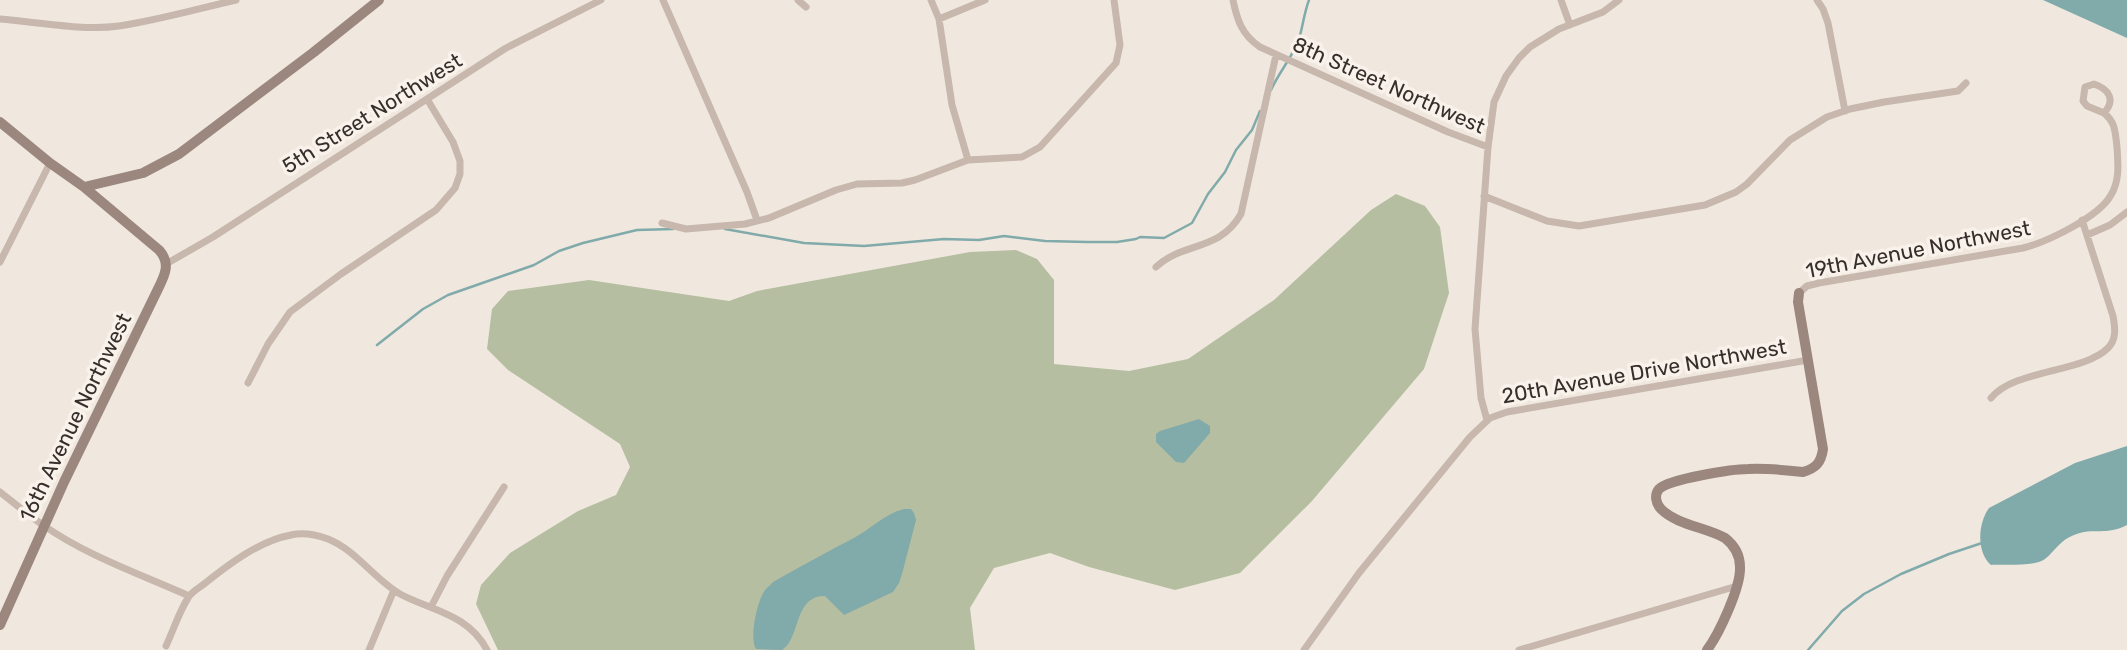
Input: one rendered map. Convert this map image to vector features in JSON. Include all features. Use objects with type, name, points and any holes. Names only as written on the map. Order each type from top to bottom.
[{"type":"street","points":[[0,19],[95,27],[118,26],[178,15],[236,0]]},
{"type":"street","points":[[84,187],[142,173],[179,154],[379,0]]},
{"type":"street","name":"5th Street Northwest","points":[[166,264],[213,237],[506,48],[601,0]]},
{"type":"street","points":[[663,0],[757,220]]},
{"type":"street","points":[[798,0],[806,7]]},
{"type":"street","points":[[930,0],[939,19],[952,105],[968,160]]},
{"type":"street","points":[[939,19],[985,0]]},
{"type":"street","points":[[662,223],[686,229],[745,224],[769,218],[856,184],[901,183],[968,160],[1012,158],[1032,153],[1116,63],[1120,45],[1114,0]]},
{"type":"street","name":"8th Street Northwest","points":[[1233,0],[1240,27],[1246,36],[1260,47],[1448,132],[1488,147]]},
{"type":"street","points":[[1561,0],[1570,25]]},
{"type":"street","points":[[1487,421],[1481,398],[1475,328],[1488,147],[1494,102],[1506,76],[1518,58],[1530,47],[1553,33],[1603,12],[1619,0]]},
{"type":"street","points":[[1817,0],[1828,23],[1845,111]]},
{"type":"street","points":[[1156,267],[1164,259],[1211,243],[1231,228],[1241,214],[1276,55]]},
{"type":"street","points":[[1484,196],[1547,221],[1579,226],[1705,205],[1736,192],[1747,184],[1780,150],[1818,121],[1845,111],[1884,102],[1958,91],[1966,83]]},
{"type":"street","name":"19th Avenue Northwest","points":[[1799,293],[1807,286],[1819,283],[2033,245],[2063,232],[2096,211],[2109,199],[2117,182],[2119,168],[2115,125],[2104,113],[2087,106],[2083,101],[2085,87],[2094,83],[2107,90],[2110,107],[2104,113]]},
{"type":"street","points":[[248,383],[268,344],[290,312],[436,210],[455,188],[460,174],[460,160],[453,142],[427,99]]},
{"type":"street","points":[[0,122],[159,250],[166,264]]},
{"type":"street","points":[[0,262],[50,163]]},
{"type":"street","points":[[2087,235],[2110,225],[2127,212]]},
{"type":"street","points":[[1991,398],[2006,386],[2101,353],[2113,341],[2115,324],[2082,220]]},
{"type":"street","name":"16th Avenue Northwest","points":[[1,622],[44,526],[165,275],[166,264]]},
{"type":"street","points":[[1707,650],[1717,636],[1737,586],[1740,566],[1738,556],[1731,544],[1715,533],[1673,517],[1659,506],[1657,494],[1659,489],[1668,484],[1712,474],[1745,469],[1802,472],[1821,461],[1823,449],[1798,302],[1799,293]]},
{"type":"street","name":"20th Avenue Drive Northwest","points":[[1304,650],[1359,573],[1471,437],[1497,414],[1808,360]]},
{"type":"street","points":[[431,607],[447,576],[504,487]]},
{"type":"street","points":[[0,492],[44,526],[77,545],[189,596]]},
{"type":"street","points":[[166,646],[189,596],[230,563],[278,538],[297,534],[316,536],[337,543],[394,590],[459,620],[483,641],[487,650]]},
{"type":"street","points":[[1519,650],[1737,586]]},
{"type":"street","points":[[369,650],[394,590]]},
{"type":"green space","points":[[1396,194],[1425,206],[1440,227],[1449,293],[1424,369],[1312,501],[1240,573],[1175,590],[1089,567],[1050,553],[994,568],[970,608],[975,650],[498,650],[476,604],[481,585],[510,553],[578,511],[616,495],[630,467],[620,444],[508,370],[487,349],[492,309],[508,291],[589,280],[729,301],[757,291],[970,252],[1016,250],[1037,259],[1054,280],[1054,364],[1129,371],[1188,359],[1274,300],[1371,210]]},
{"type":"water","points":[[2043,0],[2127,0],[2127,38]]},
{"type":"water","points":[[1199,419],[1210,426],[1210,433],[1184,463],[1176,462],[1156,442],[1156,434],[1160,431]]},
{"type":"water","points":[[2127,446],[2127,525],[2069,537],[2040,562],[1991,565],[1983,553],[1980,537],[1989,508],[2075,463]]},
{"type":"water","points":[[904,509],[911,509],[916,520],[902,574],[893,592],[844,615],[825,596],[816,597],[810,600],[801,612],[790,641],[782,650],[756,649],[753,637],[757,611],[762,595],[773,582]]},
{"type":"waterway","points":[[1271,90],[1296,46],[1309,0]]},
{"type":"waterway","points":[[725,229],[804,243],[864,246],[944,239],[979,240],[1004,236],[1087,242],[1117,242],[1140,237],[1164,238],[1192,223],[1236,150],[1252,130],[1260,111]]},
{"type":"waterway","points":[[377,345],[423,309],[448,295],[534,265],[559,251],[637,230],[673,229]]},
{"type":"waterway","points":[[1808,650],[1842,611],[1864,594],[1901,574],[1982,543]]}]
